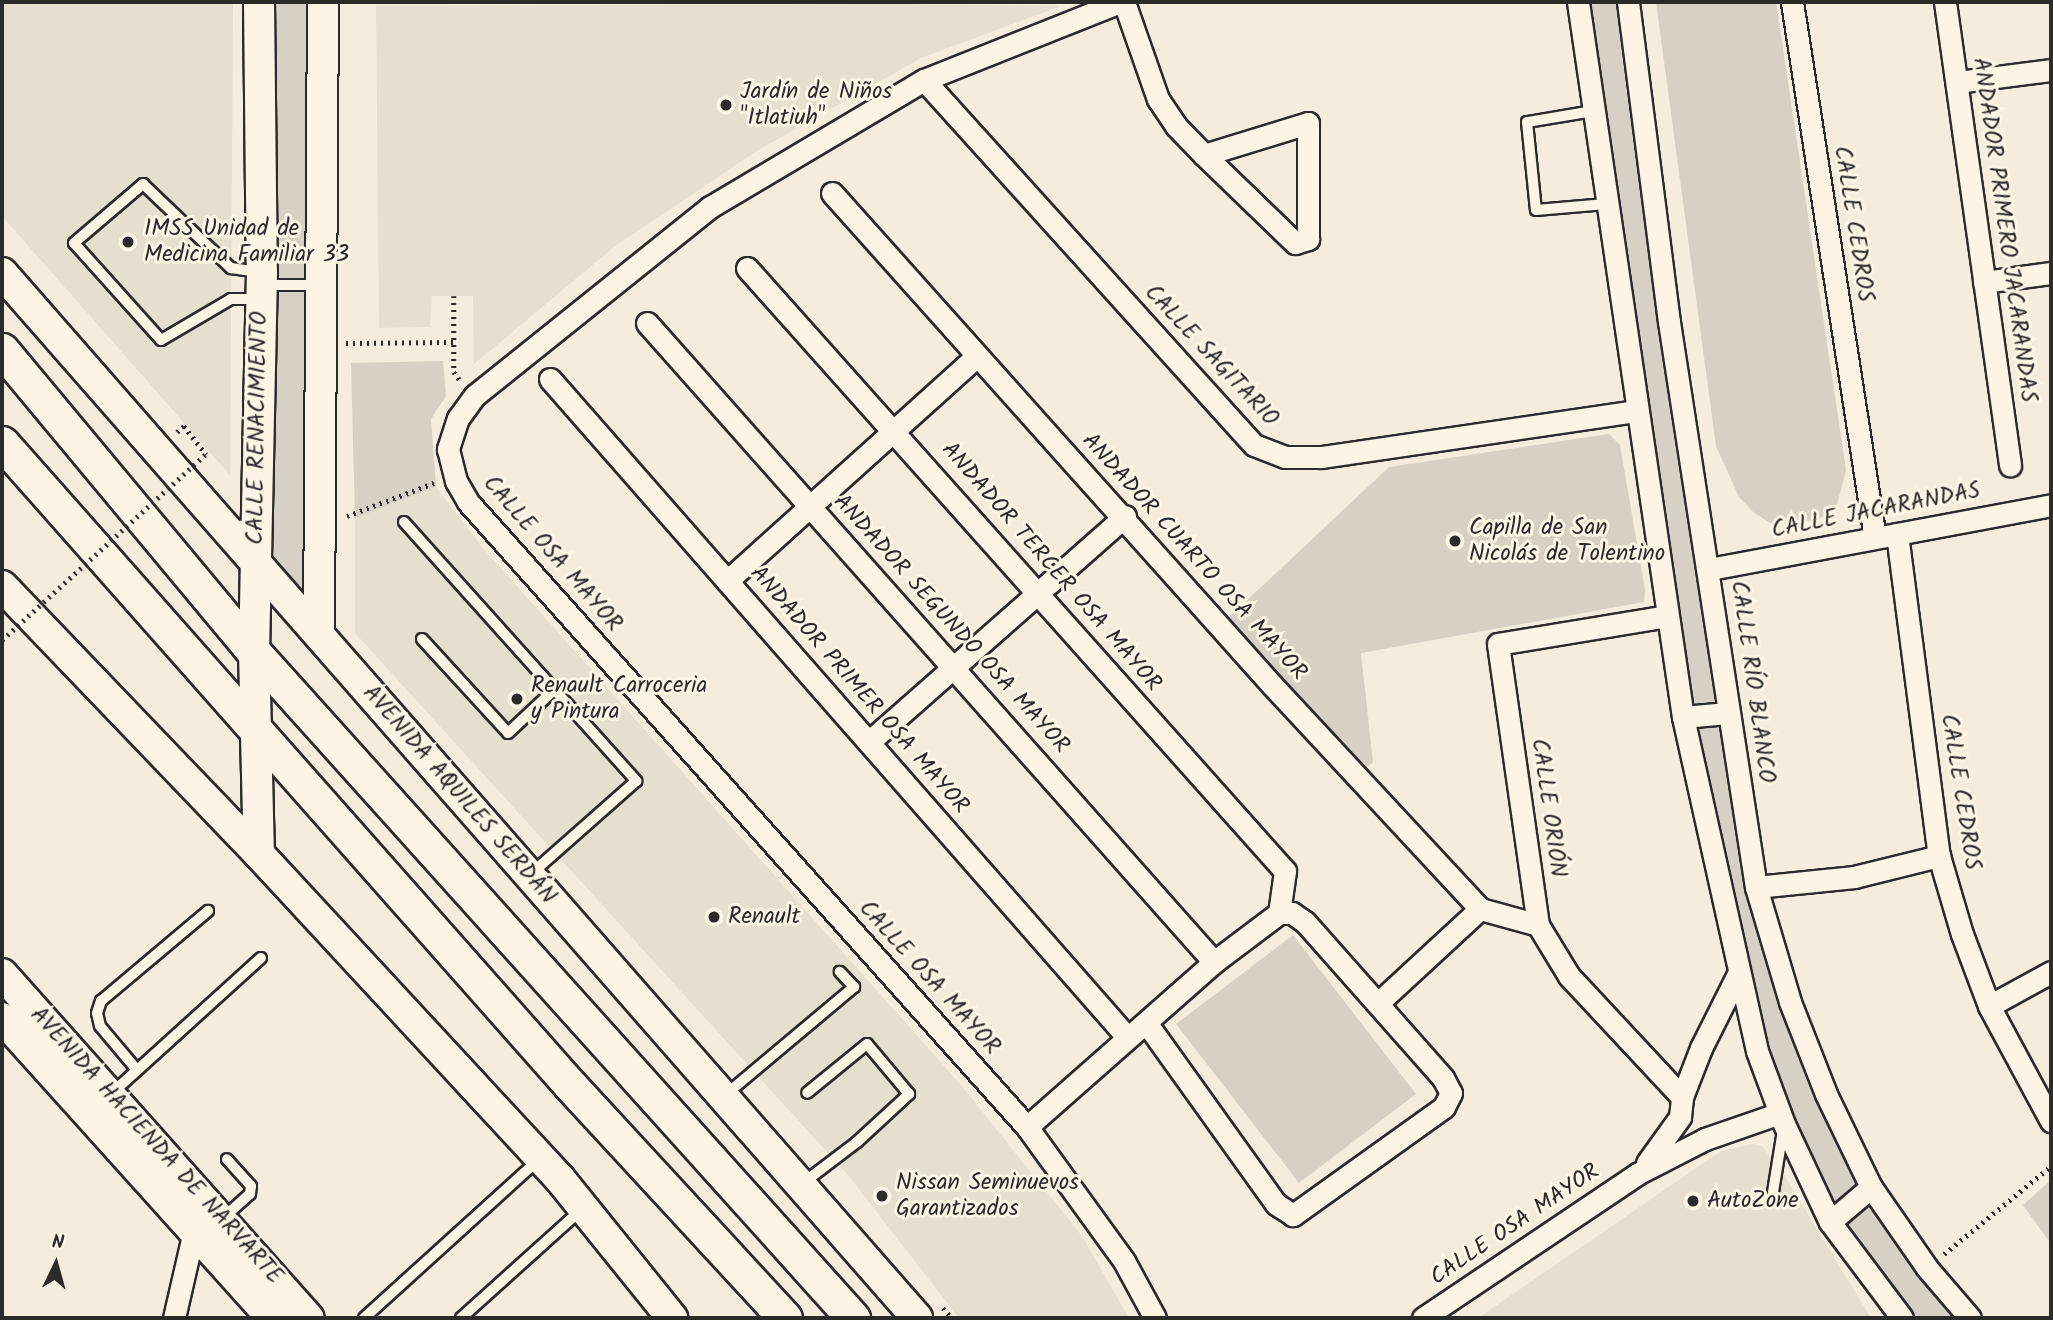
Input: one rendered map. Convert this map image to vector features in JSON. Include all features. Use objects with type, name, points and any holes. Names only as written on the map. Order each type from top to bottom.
[{"type":"main road","points":[[2,350],[254,652],[853,1318]]},
{"type":"main road","points":[[2,443],[255,731],[785,1318]]},
{"type":"street","name":"CALLE RENACIMIENTO","points":[[259,2],[261,285],[254,652],[259,854]]},
{"type":"street","points":[[319,634],[325,343],[323,2]]},
{"type":"street","points":[[1122,2],[1158,99],[1204,155],[1295,243],[1303,245],[1308,239],[1308,123],[1204,155]]},
{"type":"street","name":"CALLE OSA MAYOR","points":[[1122,2],[924,80],[710,206],[504,369],[466,404],[458,418],[448,449],[454,475],[468,502],[1027,1127],[1124,1261],[1155,1318]]},
{"type":"street","points":[[1578,2],[1683,717],[1757,1051],[1782,1118],[1830,1222],[1902,1318]]},
{"type":"street","name":"CALLE RÍO BLANCO","points":[[1628,2],[1669,321],[1710,569],[1728,713],[1756,887],[1790,1002],[1826,1094],[1871,1187],[1927,1268],[1970,1318]]},
{"type":"street","name":"CALLE CEDROS","points":[[1793,2],[1939,856],[1989,1006],[2051,1121]]},
{"type":"street","name":"ANDADOR PRIMERO JACARANDAS","points":[[1945,2],[2010,465]]},
{"type":"street","points":[[1957,82],[2051,70]]},
{"type":"street","name":"CALLE SAGITARIO","points":[[924,80],[1254,445],[1285,457],[1321,457],[1637,411]]},
{"type":"street","name":"ANDADOR CUARTO OSA MAYOR","points":[[832,192],[977,356],[1125,516],[1273,686],[1480,909]]},
{"type":"street","name":"ANDADOR TERCER OSA MAYOR","points":[[747,268],[897,432],[1284,871],[1279,913]]},
{"type":"street","name":"AVENIDA AQUILES SERDÁN","points":[[2,273],[256,558],[798,1187],[930,1313]]},
{"type":"street","points":[[1984,282],[2051,273]]},
{"type":"street","name":"ANDADOR SEGUNDO OSA MAYOR","points":[[647,323],[1214,961]]},
{"type":"street","points":[[727,581],[897,432],[977,356]]},
{"type":"street","name":"ANDADOR PRIMER OSA MAYOR","points":[[550,379],[1127,1037]]},
{"type":"street","name":"CALLE JACARANDAS","points":[[1710,569],[2051,505]]},
{"type":"street","points":[[870,741],[1125,516]]},
{"type":"street","points":[[2,586],[259,854],[541,1158],[672,1318]]},
{"type":"street","name":"CALLE ORIÓN","points":[[1667,616],[1498,644],[1538,925],[1569,976],[1682,1097]]},
{"type":"street","points":[[1683,717],[1728,713]]},
{"type":"street","points":[[1756,887],[1854,877],[1939,856]]},
{"type":"street","points":[[1378,1003],[1480,909],[1538,925]]},
{"type":"street","points":[[1027,1127],[1127,1037],[1147,1024],[1214,961],[1279,913],[1292,913],[1306,922],[1378,1003],[1451,1093],[1444,1107],[1293,1214],[1276,1204],[1147,1024]]},
{"type":"street","name":"CALLE OSA MAYOR","points":[[1637,1174],[1670,1134],[1680,1117],[1682,1097],[1701,1048],[1739,972]]},
{"type":"street","points":[[1989,1006],[2051,972]]},
{"type":"street","name":"AVENIDA HACIENDA DE NARVARTE","points":[[2,974],[309,1318]]},
{"type":"street","name":"AVENIDA HACIENDA DE NARVARTE","points":[[2,1018],[272,1318]]},
{"type":"street","name":"CALLE OSA MAYOR","points":[[1423,1318],[1637,1174],[1705,1139],[1782,1118]]},
{"type":"street","points":[[1830,1222],[1871,1187]]},
{"type":"street","points":[[174,1318],[194,1231]]},
{"type":"lane","points":[[1593,111],[1527,122],[1536,211],[1606,204]]},
{"type":"lane","points":[[261,285],[231,268],[143,184],[74,243],[160,340],[261,285],[324,285]]},
{"type":"lane","points":[[404,522],[636,781],[529,876]]},
{"type":"lane","points":[[422,639],[508,733],[555,690]]},
{"type":"lane","points":[[137,1070],[100,1026],[97,1013],[101,1001],[208,911]]},
{"type":"lane","points":[[110,1095],[261,958]]},
{"type":"lane","points":[[722,1098],[854,987],[840,972]]},
{"type":"lane","points":[[798,1187],[858,1142],[909,1094],[867,1044],[807,1093]]},
{"type":"lane","points":[[1773,1192],[1782,1118]]},
{"type":"lane","points":[[364,1318],[541,1158]]},
{"type":"lane","points":[[221,1219],[250,1194],[251,1186],[227,1159]]},
{"type":"lane","points":[[461,1318],[583,1208]]},
{"type":"path","points":[[454,296],[454,372],[462,382]]},
{"type":"path","points":[[325,343],[453,342]]},
{"type":"path","points":[[2,639],[206,454],[184,426]]},
{"type":"path","points":[[321,526],[454,475]]},
{"type":"path","points":[[1927,1268],[2051,1166]]},
{"type":"path","points":[[930,1313],[952,1318]]},
{"type":"shaded area","name":"IMSS Unidad de Medicina Familiar 33","points":[[2,2],[233,2],[230,475],[2,216]]},
{"type":"shaded area","points":[[273,2],[309,2],[306,595],[269,553]]},
{"type":"shaded area","points":[[1587,2],[1619,2],[1747,889],[1818,1098],[1958,1318],[1915,1318],[1843,1223],[1791,1119],[1766,1049],[1694,725]]},
{"type":"shaded area","points":[[1656,2],[1776,2],[1846,470],[1836,509],[1817,520],[1772,524],[1753,512],[1739,497],[1716,446]]},
{"type":"shaded area","points":[[376,6],[1061,6],[921,58],[755,152],[614,247],[474,364],[473,296],[432,296],[430,327],[379,328]]},
{"type":"shaded area","points":[[443,361],[446,396],[431,419],[436,487],[355,518],[351,363]]},
{"type":"shaded area","points":[[1609,434],[1620,445],[1645,590],[1644,602],[1361,653],[1373,762],[1360,773],[1225,621],[1389,467]]},
{"type":"shaded area","points":[[436,487],[482,547],[961,1085],[1082,1236],[1129,1318],[959,1318],[848,1175],[355,633],[355,518]]},
{"type":"shaded area","points":[[1293,935],[1416,1094],[1299,1183],[1176,1024]]},
{"type":"shaded area","points":[[1753,1144],[1762,1146],[1785,1176],[1871,1318],[1478,1318],[1721,1151]]},
{"type":"shaded area","points":[[2051,1180],[2051,1244],[2023,1205]]},
{"type":"place","name":"Jardín de Niños \"Itlatiuh\"","points":[[726,105]]},
{"type":"place","name":"IMSS Unidad de Medicina Familiar 33","points":[[128,242]]},
{"type":"place","name":"Capilla de San Nicolás de Tolentino","points":[[1455,541]]},
{"type":"place","name":"Renault Carroceria y Pintura","points":[[517,699]]},
{"type":"place","name":"Renault","points":[[714,917]]},
{"type":"place","name":"Nissan Seminuevos Garantizados","points":[[882,1196]]},
{"type":"place","name":"AutoZone","points":[[1693,1201]]}]
